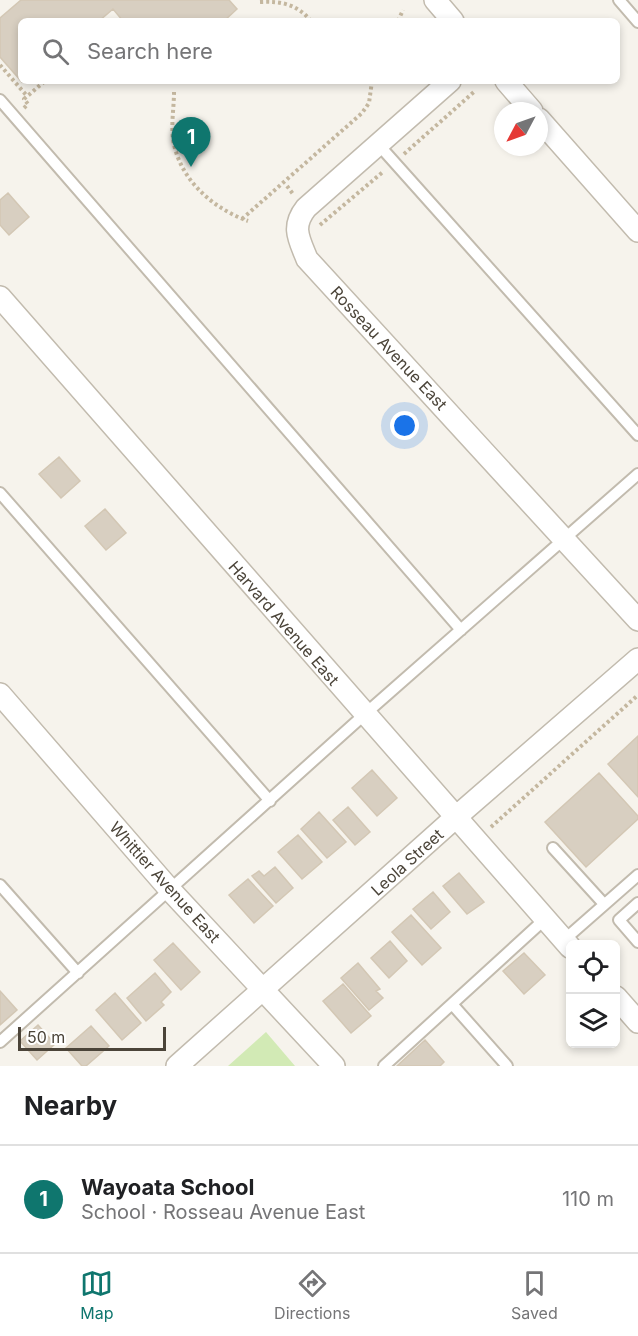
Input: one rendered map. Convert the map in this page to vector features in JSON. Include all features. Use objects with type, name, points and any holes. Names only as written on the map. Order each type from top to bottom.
[{"type":"street","points":[[435,0],[450,18]]},
{"type":"street","name":"Rosseau Avenue East","points":[[447,84],[299,217],[296,230],[308,259],[638,620]]},
{"type":"street","points":[[509,84],[524,102]]},
{"type":"street","points":[[548,128],[638,231]]},
{"type":"street","name":"Harvard Avenue East","points":[[0,297],[566,943]]},
{"type":"street","name":"Leola Street","points":[[177,1066],[456,817],[638,659]]},
{"type":"street","name":"Whittier Avenue East","points":[[0,694],[171,891],[334,1066]]},
{"type":"street","points":[[620,1002],[638,1022]]},
{"type":"lane","points":[[619,0],[638,22]]},
{"type":"lane","points":[[0,100],[461,630]]},
{"type":"lane","points":[[378,144],[638,435]]},
{"type":"lane","points":[[0,1042],[171,891],[364,714],[638,474]]},
{"type":"lane","points":[[0,493],[270,801]]},
{"type":"lane","points":[[553,848],[604,904]]},
{"type":"lane","points":[[571,940],[604,904],[638,875]]},
{"type":"lane","points":[[0,885],[78,974]]},
{"type":"lane","points":[[638,903],[619,920],[638,942]]},
{"type":"lane","points":[[384,1066],[545,919]]},
{"type":"lane","points":[[452,1004],[507,1066]]},
{"type":"path","points":[[260,2],[282,2],[296,8],[308,18]]},
{"type":"path","points":[[399,18],[403,10]]},
{"type":"path","points":[[0,65],[27,96]]},
{"type":"path","points":[[14,116],[28,104],[24,99],[41,84]]},
{"type":"path","points":[[242,219],[362,113],[369,103],[372,84]]},
{"type":"path","points":[[174,92],[173,140],[181,163],[195,185],[210,201],[226,213],[248,221]]},
{"type":"path","points":[[476,840],[638,695]]},
{"type":"green space","points":[[266,1032],[295,1066],[228,1066]]},
{"type":"building","points":[[21,0],[229,0],[237,9],[227,18],[120,18],[113,9],[102,18],[18,18],[18,78],[0,57],[0,18]]},
{"type":"building","points":[[8,193],[29,217],[9,235],[0,225],[0,200]]},
{"type":"building","points":[[59,457],[80,481],[61,498],[39,474]]},
{"type":"building","points":[[105,509],[126,533],[106,550],[85,526]]},
{"type":"building","points":[[638,736],[638,797],[608,764]]},
{"type":"building","points":[[372,770],[397,798],[377,816],[352,788]]},
{"type":"building","points":[[599,773],[638,816],[638,819],[586,867],[545,822]]},
{"type":"building","points":[[348,807],[370,832],[355,845],[333,820]]},
{"type":"building","points":[[319,812],[346,842],[327,858],[301,829]]},
{"type":"building","points":[[298,835],[322,862],[302,879],[278,852]]},
{"type":"building","points":[[275,867],[293,888],[276,903],[252,876],[259,871],[264,876]]},
{"type":"building","points":[[459,873],[484,902],[467,914],[443,886]]},
{"type":"building","points":[[248,879],[273,906],[254,923],[229,895]]},
{"type":"building","points":[[433,892],[450,912],[431,929],[413,909]]},
{"type":"building","points":[[411,915],[441,948],[422,965],[392,932]]},
{"type":"building","points":[[390,941],[407,961],[389,978],[371,958]]},
{"type":"building","points":[[173,943],[200,972],[181,990],[154,960]]},
{"type":"building","points":[[524,953],[545,975],[524,994],[503,971]]},
{"type":"building","points":[[358,963],[380,989],[376,991],[383,998],[369,1010],[341,978]]},
{"type":"building","points":[[155,973],[171,992],[161,1002],[164,1005],[146,1021],[127,998]]},
{"type":"building","points":[[343,984],[371,1016],[351,1033],[323,1001]]},
{"type":"building","points":[[0,991],[17,1010],[0,1025]]},
{"type":"building","points":[[115,993],[141,1023],[122,1040],[96,1010]]},
{"type":"building","points":[[38,1025],[55,1044],[37,1060],[20,1041]]},
{"type":"building","points":[[91,1026],[109,1046],[86,1066],[82,1066],[66,1048]]},
{"type":"building","points":[[425,1040],[444,1062],[440,1066],[397,1066]]},
{"type":"place","name":"Wayoata School","points":[[191,167]]}]
